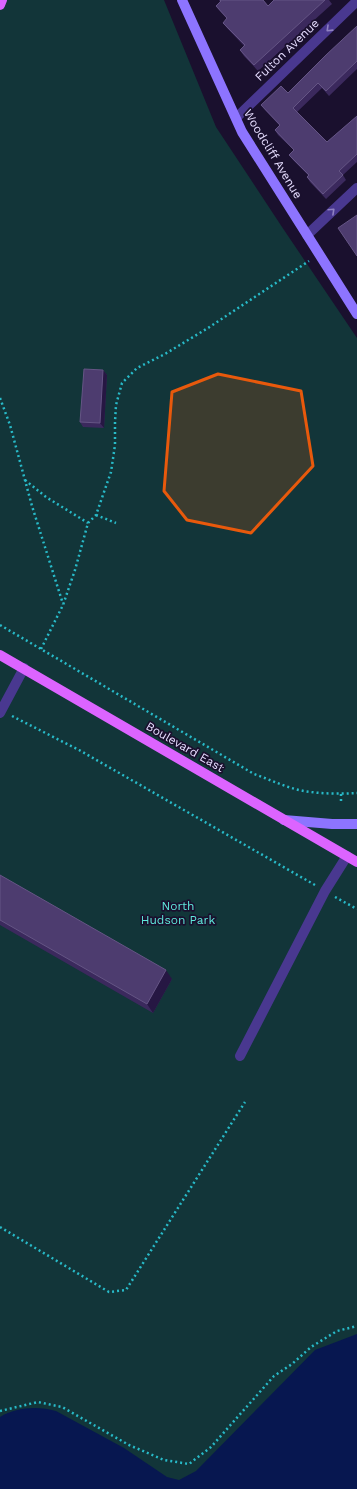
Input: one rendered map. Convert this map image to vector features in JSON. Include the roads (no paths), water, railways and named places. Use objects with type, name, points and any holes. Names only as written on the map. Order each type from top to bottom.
[{"type":"main road","points":[[0,5],[2,0]]},
{"type":"main road","name":"Woodcliff Avenue","points":[[182,0],[242,132],[357,314]]},
{"type":"main road","name":"Boulevard East","points":[[0,655],[357,862]]},
{"type":"main road","points":[[284,820],[332,824],[357,824]]},
{"type":"street","name":"Fulton Avenue","points":[[236,118],[357,2]]},
{"type":"street","points":[[307,235],[357,188]]},
{"type":"street","points":[[1,712],[24,668]]},
{"type":"street","points":[[240,1056],[325,891],[347,856]]},
{"type":"park label","name":"North Hudson Park","points":[[178,913]]}]
